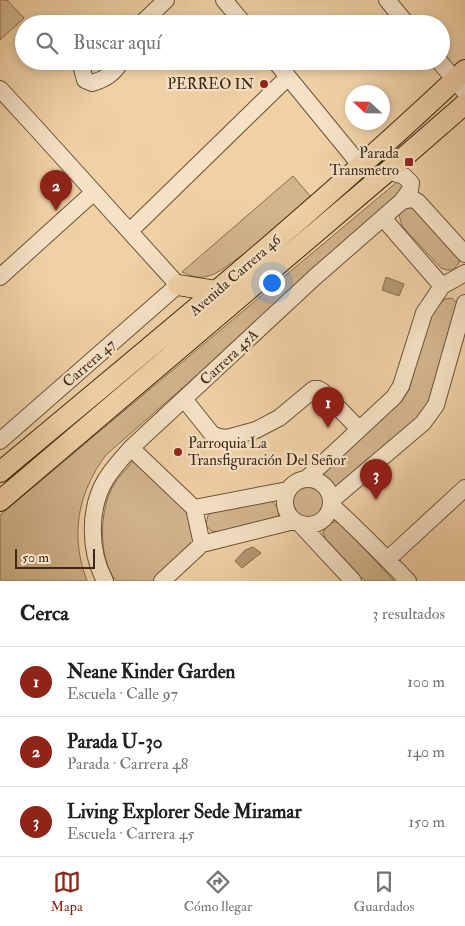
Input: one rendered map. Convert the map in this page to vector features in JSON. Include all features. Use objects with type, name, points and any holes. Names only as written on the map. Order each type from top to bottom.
[{"type":"main road","name":"Avenida Carrera 46","points":[[0,472],[216,292],[462,81]]},
{"type":"main road","name":"Avenida Carrera 46","points":[[0,501],[465,104]]},
{"type":"main road","points":[[178,285],[216,292]]},
{"type":"street","points":[[150,15],[166,0]]},
{"type":"street","points":[[224,0],[236,15]]},
{"type":"street","points":[[387,0],[400,15]]},
{"type":"street","points":[[82,70],[85,80],[92,83],[101,81],[114,70]]},
{"type":"street","points":[[282,70],[361,166]]},
{"type":"street","points":[[449,70],[462,81]]},
{"type":"street","points":[[130,231],[288,77]]},
{"type":"street","points":[[0,89],[6,108],[94,192],[178,285]]},
{"type":"street","points":[[388,170],[404,176],[411,183],[410,190],[402,201]]},
{"type":"street","points":[[0,277],[94,192]]},
{"type":"street","points":[[402,201],[412,199],[418,202],[465,254]]},
{"type":"street","name":"Carrera 45A","points":[[106,581],[95,555],[92,537],[95,508],[99,494],[117,464],[131,448],[315,277],[402,201]]},
{"type":"street","points":[[383,218],[442,286]]},
{"type":"street","points":[[353,581],[298,523],[289,516],[284,503],[285,496],[296,482],[307,478],[394,397],[401,386],[424,313],[442,286],[465,272]]},
{"type":"street","name":"Carrera 47","points":[[0,441],[178,285]]},
{"type":"street","points":[[331,503],[422,423],[436,405],[465,303]]},
{"type":"street","points":[[184,399],[212,434],[227,438],[256,430],[279,418],[314,389],[318,389],[359,429]]},
{"type":"street","points":[[131,448],[194,508],[202,544]]},
{"type":"street","points":[[162,581],[202,544],[298,523],[317,524],[328,513],[331,503],[328,489],[324,484],[307,478]]},
{"type":"street","points":[[388,559],[465,488]]},
{"type":"street","points":[[194,508],[288,490]]},
{"type":"street","points":[[331,503],[408,581]]},
{"type":"shaded area","points":[[0,0],[7,0],[21,15],[15,15],[15,26],[0,40]]},
{"type":"shaded area","points":[[293,176],[311,197],[272,232],[242,256],[214,274],[198,277],[182,272]]},
{"type":"shaded area","points":[[397,182],[402,183],[401,196],[106,455],[88,485],[79,516],[79,548],[87,581],[2,581],[0,579],[0,515]]},
{"type":"shaded area","points":[[410,205],[459,258],[459,263],[453,270],[441,268],[402,226],[399,215],[401,210]]},
{"type":"shaded area","points":[[386,277],[404,284],[399,296],[382,290]]},
{"type":"shaded area","points":[[452,298],[457,303],[427,407],[421,416],[336,491],[327,486],[321,478],[323,471],[402,401],[409,390],[430,313],[445,299]]},
{"type":"shaded area","points":[[133,461],[188,510],[196,543],[153,581],[116,581],[110,571],[103,547],[103,521],[108,496],[115,483]]},
{"type":"shaded area","points":[[308,484],[320,490],[326,502],[320,514],[308,520],[296,514],[290,502],[296,490]]},
{"type":"shaded area","points":[[269,500],[277,506],[279,512],[279,515],[272,523],[220,532],[211,531],[206,525],[208,515],[216,510]]},
{"type":"shaded area","points":[[334,522],[340,523],[394,581],[365,581],[325,538],[323,532],[328,525]]},
{"type":"shaded area","points":[[253,547],[261,553],[242,568],[235,561],[245,550]]},
{"type":"place","name":"PERREO IN","points":[[264,84]]},
{"type":"place","name":"Parada Transmetro","points":[[409,162]]},
{"type":"place","name":"Parada U-30","points":[[56,211]]},
{"type":"place","name":"Neane Kinder Garden","points":[[328,428]]},
{"type":"place","name":"Parroquia La Transfiguración Del Señor","points":[[178,452]]},
{"type":"place","name":"Living Explorer Sede Miramar","points":[[376,500]]}]
